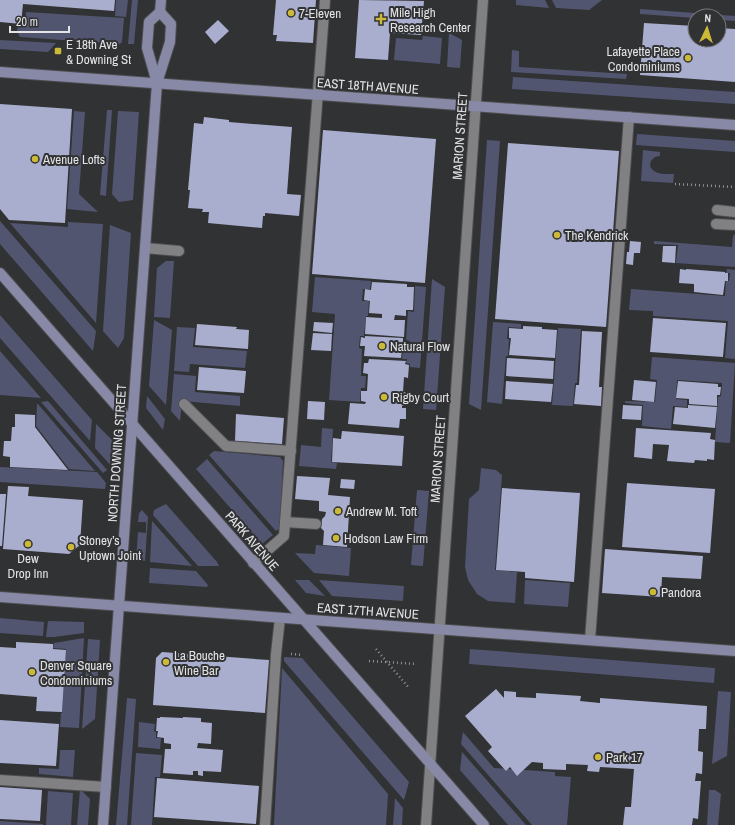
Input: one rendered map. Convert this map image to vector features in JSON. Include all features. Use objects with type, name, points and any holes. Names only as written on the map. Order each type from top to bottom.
[{"type":"main road","points":[[160,12],[161,0]]},
{"type":"main road","name":"NORTH DOWNING STREET","points":[[104,825],[157,84],[170,42],[172,24],[160,12],[149,22],[147,48],[157,84]]},
{"type":"main road","name":"EAST 18TH AVENUE","points":[[0,72],[735,125]]},
{"type":"main road","name":"PARK AVENUE","points":[[0,273],[484,825]]},
{"type":"main road","name":"EAST 17TH AVENUE","points":[[0,597],[735,651]]},
{"type":"street","points":[[254,563],[284,536],[325,0]]},
{"type":"street","name":"MARION STREET","points":[[426,825],[483,0]]},
{"type":"street","points":[[590,640],[629,118]]},
{"type":"street","points":[[717,210],[735,212]]},
{"type":"street","points":[[716,224],[735,226]]},
{"type":"street","points":[[145,248],[179,251]]},
{"type":"street","points":[[184,404],[226,446],[291,451]]},
{"type":"street","points":[[285,522],[316,524]]},
{"type":"street","points":[[265,825],[276,654],[280,618]]},
{"type":"street","points":[[0,780],[106,787]]},
{"type":"path","points":[[675,184],[735,187]]},
{"type":"path","points":[[376,649],[409,688]]},
{"type":"path","points":[[369,661],[416,664]]},
{"type":"shaded area","points":[[116,0],[128,0],[126,17],[115,16]]},
{"type":"shaded area","points":[[132,0],[138,0],[134,44],[128,44]]},
{"type":"shaded area","points":[[516,0],[545,0],[549,8],[516,5]]},
{"type":"shaded area","points":[[552,0],[602,0],[589,10],[556,8]]},
{"type":"shaded area","points":[[640,9],[687,12],[687,17],[640,14]]},
{"type":"shaded area","points":[[26,12],[124,18],[122,42],[120,44],[20,37],[17,31],[18,26],[25,26]]},
{"type":"shaded area","points":[[727,15],[735,16],[735,21],[727,20]]},
{"type":"shaded area","points":[[449,33],[462,40],[460,68],[447,67]]},
{"type":"shaded area","points":[[423,36],[442,38],[440,64],[394,60],[396,38],[422,40]]},
{"type":"shaded area","points":[[0,40],[56,43],[48,52],[0,49]]},
{"type":"shaded area","points":[[512,50],[519,51],[519,67],[627,74],[626,79],[511,72]]},
{"type":"shaded area","points":[[513,77],[735,92],[735,104],[512,89]]},
{"type":"shaded area","points":[[107,110],[112,110],[106,196],[100,195]]},
{"type":"shaded area","points":[[74,111],[85,112],[79,194],[98,212],[67,209]]},
{"type":"shaded area","points":[[118,111],[139,112],[133,200],[119,202],[112,194]]},
{"type":"shaded area","points":[[637,134],[735,141],[735,152],[636,145]]},
{"type":"shaded area","points":[[487,140],[500,141],[481,410],[469,404]]},
{"type":"shaded area","points":[[643,150],[660,152],[660,156],[652,159],[650,166],[658,173],[674,174],[673,183],[641,181]]},
{"type":"shaded area","points":[[0,221],[96,331],[93,351],[0,244]]},
{"type":"shaded area","points":[[68,222],[103,224],[96,323],[10,223],[68,227]]},
{"type":"shaded area","points":[[110,225],[131,233],[124,338],[118,348],[103,331]]},
{"type":"shaded area","points":[[735,234],[735,267],[676,263],[678,245],[654,244],[654,241],[732,247],[733,236]]},
{"type":"shaded area","points":[[166,261],[174,261],[170,318],[154,317],[157,268]]},
{"type":"shaded area","points":[[727,269],[735,270],[735,359],[725,358],[728,321],[653,316],[653,311],[629,310],[631,289],[725,296],[726,281],[729,281],[730,273],[726,273]]},
{"type":"shaded area","points":[[315,277],[371,281],[370,289],[363,289],[362,301],[369,301],[364,336],[360,336],[359,348],[362,349],[361,376],[366,376],[365,388],[361,388],[360,402],[329,400],[335,314],[312,312]]},
{"type":"shaded area","points":[[432,279],[445,287],[436,410],[423,409]]},
{"type":"shaded area","points":[[415,286],[426,287],[420,368],[410,367],[410,364],[406,363],[407,359],[402,359],[403,351],[409,351],[410,341],[406,340],[408,311],[414,312]]},
{"type":"shaded area","points":[[0,315],[92,420],[90,441],[0,338]]},
{"type":"shaded area","points":[[154,320],[172,330],[166,405],[149,386]]},
{"type":"shaded area","points":[[493,322],[521,324],[521,328],[508,327],[508,356],[506,356],[502,404],[487,402]]},
{"type":"shaded area","points":[[177,327],[195,328],[193,347],[247,351],[245,368],[190,364],[189,372],[174,371]]},
{"type":"shaded area","points":[[558,328],[581,329],[577,383],[575,383],[573,406],[552,405]]},
{"type":"shaded area","points":[[0,351],[41,398],[0,395]]},
{"type":"shaded area","points":[[652,357],[735,363],[730,443],[715,442],[718,397],[721,396],[722,383],[677,380],[676,399],[687,400],[687,407],[673,406],[671,429],[642,426],[643,405],[625,403],[625,401],[655,402],[657,380],[650,379]]},
{"type":"shaded area","points":[[174,374],[196,376],[195,392],[240,396],[240,406],[182,401],[180,421],[171,411]]},
{"type":"shaded area","points":[[147,396],[165,419],[163,430],[146,408]]},
{"type":"shaded area","points":[[48,401],[107,470],[103,473],[41,402]]},
{"type":"shaded area","points":[[37,404],[95,471],[69,469],[36,426]]},
{"type":"shaded area","points":[[96,424],[112,440],[115,446],[115,463],[112,467],[95,448]]},
{"type":"shaded area","points":[[322,428],[333,429],[331,462],[337,463],[336,469],[299,466],[301,445],[321,447]]},
{"type":"shaded area","points":[[214,451],[280,457],[283,461],[280,528],[276,531],[209,455]]},
{"type":"shaded area","points":[[207,459],[273,535],[262,544],[196,469]]},
{"type":"shaded area","points":[[0,467],[97,472],[106,483],[105,489],[0,482]]},
{"type":"shaded area","points":[[481,468],[496,470],[502,475],[495,570],[517,572],[515,603],[488,601],[477,594],[468,580],[465,567],[469,499],[479,490]]},
{"type":"shaded area","points":[[417,490],[429,491],[423,566],[411,565]]},
{"type":"shaded area","points":[[166,504],[219,566],[198,566],[153,515],[154,510]]},
{"type":"shaded area","points":[[142,510],[148,517],[145,561],[136,560],[138,532],[146,533],[146,522],[138,522],[139,513]]},
{"type":"shaded area","points":[[152,521],[192,566],[150,562]]},
{"type":"shaded area","points":[[316,545],[351,548],[349,576],[314,573],[295,553],[315,554]]},
{"type":"shaded area","points":[[150,568],[196,571],[208,585],[207,587],[149,583]]},
{"type":"shaded area","points":[[295,580],[309,580],[325,596],[306,593]]},
{"type":"shaded area","points":[[319,580],[404,586],[403,601],[332,596]]},
{"type":"shaded area","points":[[525,580],[570,583],[568,607],[524,604]]},
{"type":"shaded area","points":[[0,618],[44,622],[43,636],[0,633]]},
{"type":"shaded area","points":[[48,621],[84,622],[84,633],[46,637]]},
{"type":"shaded area","points":[[84,638],[79,728],[60,727],[66,649],[53,648],[54,643]]},
{"type":"shaded area","points":[[88,639],[100,640],[95,719],[82,729]]},
{"type":"shaded area","points":[[470,649],[715,668],[714,683],[469,664]]},
{"type":"shaded area","points":[[284,657],[302,658],[409,782],[404,800],[284,661]]},
{"type":"shaded area","points":[[282,668],[388,794],[386,825],[274,825]]},
{"type":"shaded area","points":[[718,691],[731,692],[727,756],[712,764]]},
{"type":"shaded area","points":[[127,698],[136,699],[127,825],[116,825]]},
{"type":"shaded area","points":[[139,722],[155,724],[154,731],[156,732],[156,738],[161,738],[160,749],[138,747]]},
{"type":"shaded area","points":[[463,732],[494,768],[555,772],[555,776],[571,777],[567,825],[532,825],[461,744]]},
{"type":"shaded area","points":[[60,750],[75,750],[73,777],[39,774],[39,768],[59,769]]},
{"type":"shaded area","points":[[462,752],[526,825],[508,825],[460,770]]},
{"type":"shaded area","points":[[136,753],[162,755],[160,777],[155,777],[152,825],[131,825]]},
{"type":"shaded area","points":[[80,789],[90,799],[88,825],[77,825]]},
{"type":"shaded area","points":[[709,790],[715,790],[721,794],[718,825],[707,825]]},
{"type":"shaded area","points":[[48,791],[73,793],[71,825],[46,825]]},
{"type":"shaded area","points":[[395,798],[403,808],[402,825],[393,825]]},
{"type":"shaded area","points":[[0,821],[43,824],[43,825],[0,825]]},
{"type":"building","points":[[0,0],[115,0],[114,11],[23,4],[21,24],[0,22]]},
{"type":"building","points":[[276,0],[316,0],[313,43],[276,41],[277,35],[273,35]]},
{"type":"building","points":[[359,0],[424,1],[421,35],[390,33],[388,60],[355,58]]},
{"type":"building","points":[[218,20],[229,31],[215,44],[205,32]]},
{"type":"building","name":"Lafayette Place Condominiums","points":[[644,23],[687,26],[687,48],[727,48],[727,28],[735,29],[735,82],[640,75]]},
{"type":"building","name":"Avenue Lofts","points":[[0,104],[72,109],[65,223],[9,220],[0,209]]},
{"type":"building","points":[[204,117],[229,120],[229,122],[292,127],[287,194],[301,195],[299,216],[265,213],[265,216],[263,216],[262,228],[208,223],[209,212],[202,212],[203,209],[188,208],[190,190],[188,190],[194,123],[203,124]]},
{"type":"building","points":[[323,130],[436,139],[425,283],[312,274]]},
{"type":"building","name":"The Kendrick","points":[[508,143],[619,151],[606,327],[495,319]]},
{"type":"building","points":[[630,241],[641,242],[640,253],[634,253],[633,265],[626,264]]},
{"type":"building","points":[[663,246],[676,246],[675,263],[662,262]]},
{"type":"building","points":[[680,269],[728,273],[728,281],[725,281],[723,295],[694,292],[694,284],[679,283]]},
{"type":"building","points":[[372,282],[407,284],[407,287],[414,287],[413,310],[406,310],[406,316],[395,315],[394,320],[405,320],[404,337],[365,334],[366,317],[382,318],[382,314],[369,313],[370,301],[364,300],[365,289],[371,290]]},
{"type":"building","points":[[653,318],[726,323],[723,357],[650,352]]},
{"type":"building","points":[[314,322],[333,323],[332,333],[313,331]]},
{"type":"building","points":[[197,324],[237,327],[236,329],[249,330],[248,349],[195,345]]},
{"type":"building","points":[[523,326],[542,327],[542,329],[557,330],[555,358],[509,355],[511,338],[509,338],[509,328],[523,329]]},
{"type":"building","points":[[582,331],[602,332],[599,387],[602,387],[601,406],[574,404],[576,385],[579,385]]},
{"type":"building","points":[[313,333],[332,334],[331,351],[311,350]]},
{"type":"building","points":[[365,336],[403,338],[403,342],[408,342],[407,349],[402,349],[401,358],[364,356],[365,346],[360,346],[361,337],[365,338]]},
{"type":"building","points":[[507,358],[554,361],[553,379],[506,376]]},
{"type":"building","name":"Rigby Court","points":[[369,359],[406,361],[405,364],[409,365],[408,378],[404,377],[403,392],[407,393],[406,406],[402,406],[402,408],[406,408],[406,419],[400,419],[399,428],[348,424],[350,403],[365,404],[366,402],[361,401],[361,391],[367,391],[368,374],[363,373],[364,363],[368,363]]},
{"type":"building","points":[[199,367],[246,371],[244,393],[197,390]]},
{"type":"building","points":[[634,380],[656,382],[654,402],[632,400]]},
{"type":"building","points":[[506,381],[553,384],[551,402],[505,399]]},
{"type":"building","points":[[678,381],[718,384],[718,387],[721,387],[720,395],[717,395],[717,406],[689,404],[689,399],[676,398]]},
{"type":"building","points":[[308,401],[325,402],[324,420],[307,419]]},
{"type":"building","points":[[623,405],[642,406],[641,420],[622,419]]},
{"type":"building","points":[[688,405],[717,407],[715,428],[673,424],[675,407],[688,408]]},
{"type":"building","points":[[15,414],[35,415],[35,427],[68,470],[10,467],[10,457],[3,456],[4,441],[11,441],[12,427],[15,427]]},
{"type":"building","points":[[236,414],[284,418],[282,444],[235,441]]},
{"type":"building","points":[[636,428],[711,433],[710,439],[715,440],[714,460],[695,460],[694,463],[667,461],[669,445],[653,444],[652,459],[634,457]]},
{"type":"building","points":[[342,431],[404,436],[402,466],[332,462],[333,438],[341,439]]},
{"type":"building","points":[[297,476],[330,478],[328,495],[350,497],[347,547],[323,545],[324,531],[321,528],[322,519],[326,512],[319,511],[319,501],[295,499]]},
{"type":"building","points":[[341,479],[355,480],[354,489],[340,488]]},
{"type":"building","points":[[627,483],[715,489],[710,553],[622,547]]},
{"type":"building","points":[[8,486],[29,487],[28,496],[83,500],[80,545],[69,554],[3,549]]},
{"type":"building","points":[[502,488],[580,493],[574,582],[525,578],[525,572],[496,570]]},
{"type":"building","points":[[0,494],[6,494],[2,546],[0,546]]},
{"type":"building","points":[[605,549],[703,556],[701,579],[662,577],[661,597],[602,593]]},
{"type":"building","name":"Denver Square Condominiums","points":[[16,642],[53,644],[53,649],[66,650],[62,712],[36,711],[37,697],[0,694],[0,647],[16,648]]},
{"type":"building","points":[[162,652],[269,660],[265,713],[153,705],[156,658]]},
{"type":"building","name":"Park 17","points":[[496,689],[504,698],[504,691],[516,692],[516,697],[536,698],[536,693],[581,696],[580,701],[600,703],[600,698],[707,706],[706,729],[699,729],[698,751],[703,752],[702,774],[696,773],[695,781],[701,781],[698,819],[693,818],[692,825],[623,825],[625,807],[631,807],[634,769],[600,767],[599,772],[587,771],[588,765],[566,764],[566,770],[543,769],[543,763],[532,762],[517,776],[510,767],[506,771],[488,751],[492,747],[465,716]]},
{"type":"building","points":[[157,718],[201,718],[201,722],[212,723],[211,744],[198,743],[197,748],[223,750],[221,772],[203,771],[203,776],[198,775],[198,771],[193,771],[193,775],[163,773],[165,749],[171,749],[171,744],[164,743],[164,738],[157,737]]},
{"type":"building","name":"Denver Square Condominiums","points":[[0,720],[59,724],[56,766],[0,763]]},
{"type":"building","points":[[157,778],[259,786],[256,824],[154,817]]},
{"type":"building","points":[[0,787],[42,790],[40,821],[0,819]]},
{"type":"place","name":"7-Eleven","points":[[291,13]]},
{"type":"place","name":"Mile High Research Center","points":[[381,19]]},
{"type":"place","name":"E 18th Ave & Downing St","points":[[58,51]]},
{"type":"place","name":"Lafayette Place Condominiums","points":[[688,58]]},
{"type":"place","name":"Avenue Lofts","points":[[35,159]]},
{"type":"place","name":"The Kendrick","points":[[557,235]]},
{"type":"place","name":"Natural Flow","points":[[382,346]]},
{"type":"place","name":"Rigby Court","points":[[384,397]]},
{"type":"place","name":"Andrew M. Toft","points":[[338,511]]},
{"type":"place","name":"Hodson Law Firm","points":[[336,538]]},
{"type":"place","name":"Dew Drop Inn","points":[[28,544]]},
{"type":"place","name":"Stoney’s Uptown Joint","points":[[71,547]]},
{"type":"place","name":"Pandora","points":[[653,592]]},
{"type":"place","name":"La Bouche Wine Bar","points":[[166,662]]},
{"type":"place","name":"Denver Square Condominiums","points":[[32,672]]},
{"type":"place","name":"Park 17","points":[[598,757]]}]
